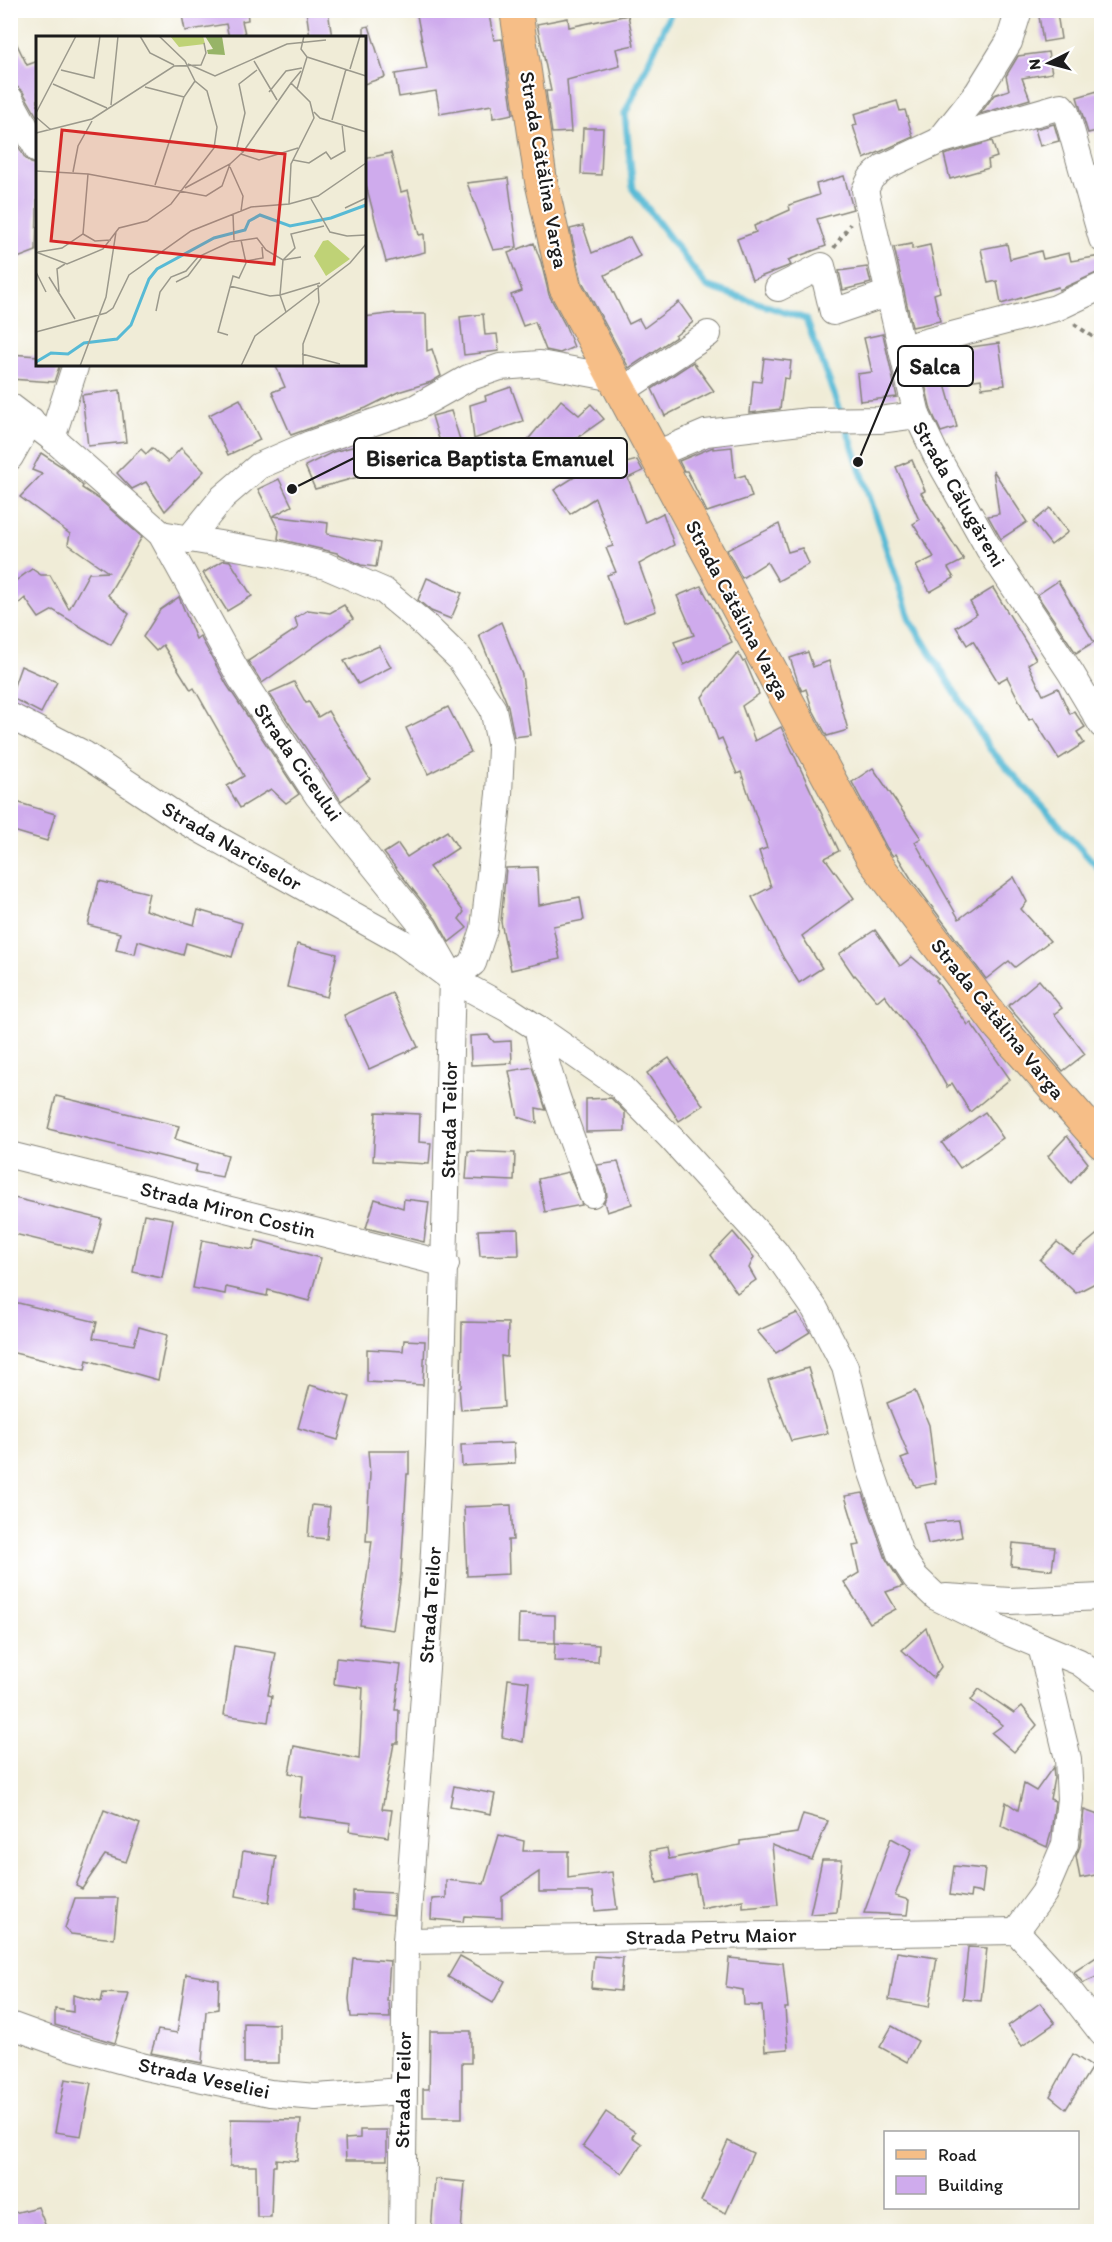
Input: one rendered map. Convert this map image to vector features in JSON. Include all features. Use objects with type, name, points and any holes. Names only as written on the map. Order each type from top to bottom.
[{"type":"main road","name":"Strada Cătălina Varga","points":[[516,10],[541,181],[565,287],[872,858],[999,1026],[1101,1143]]},
{"type":"street","points":[[939,141],[978,92],[1003,52],[1009,42],[1019,10]]},
{"type":"street","points":[[10,99],[36,146]]},
{"type":"street","points":[[917,415],[866,194],[871,178],[884,167],[939,141],[1061,106],[1066,112],[1101,239]]},
{"type":"street","points":[[778,288],[822,266],[833,312],[889,293]]},
{"type":"street","points":[[902,348],[1056,308],[1101,286]]},
{"type":"street","points":[[188,540],[223,497],[259,466],[310,444],[415,408],[468,378],[500,367],[540,364],[618,385],[708,334]]},
{"type":"street","points":[[52,438],[75,366]]},
{"type":"street","points":[[10,406],[31,420],[161,534],[272,553],[326,566],[384,591],[425,624],[460,659],[493,709],[501,747],[499,794],[484,929],[472,963],[452,978]]},
{"type":"street","name":"Strada Călugăreni","points":[[654,455],[706,433],[809,421],[879,420],[917,415],[936,455],[989,549],[1071,673],[1101,725]]},
{"type":"street","points":[[10,457],[31,420]]},
{"type":"street","name":"Strada Ciceului","points":[[161,534],[259,707],[318,796],[424,928],[452,978]]},
{"type":"street","name":"Strada Călugăreni","points":[[1071,673],[1101,704]]},
{"type":"street","name":"Strada Narciselor","points":[[10,716],[84,754],[183,820],[402,942],[452,978],[508,1009],[619,1085],[671,1138],[775,1252],[815,1309],[845,1367],[870,1467],[900,1554],[915,1577],[936,1597],[1005,1631],[1079,1662],[1101,1679]]},
{"type":"street","name":"Strada Teilor","points":[[402,2232],[406,1941],[433,1572],[446,1264],[452,978]]},
{"type":"street","points":[[537,1028],[545,1065],[592,1194]]},
{"type":"street","name":"Strada Miron Costin","points":[[10,1155],[446,1264]]},
{"type":"street","points":[[936,1597],[1010,1601],[1101,1597]]},
{"type":"street","points":[[1041,1646],[1068,1759],[1070,1799],[1065,1844],[1044,1893],[1016,1931],[1061,1980],[1101,2033]]},
{"type":"street","name":"Strada Petru Maior","points":[[406,1941],[1016,1931]]},
{"type":"street","name":"Strada Veseliei","points":[[10,2025],[68,2046],[145,2067],[270,2093],[316,2097],[403,2091]]},
{"type":"path","points":[[822,266],[866,194]]},
{"type":"path","points":[[1056,308],[1077,327],[1101,343]]},
{"type":"building","points":[[181,10],[247,10],[248,20],[242,21],[246,36],[229,36],[226,24],[185,31]]},
{"type":"building","points":[[306,10],[328,10],[332,36],[310,36]]},
{"type":"building","points":[[440,10],[488,10],[494,40],[502,39],[513,114],[493,118],[492,105],[440,114],[436,91],[399,97],[395,74],[427,69],[417,15]]},
{"type":"building","points":[[1057,13],[1061,39],[1043,42],[1039,16]]},
{"type":"building","points":[[628,15],[634,45],[616,49],[620,66],[567,80],[571,132],[552,133],[546,91],[551,91],[537,24],[568,18],[569,27]]},
{"type":"building","points":[[369,26],[385,77],[366,83],[366,36],[364,36],[364,27]]},
{"type":"building","points":[[10,30],[27,65],[36,62],[36,115],[23,92],[10,78]]},
{"type":"building","points":[[1048,52],[1052,73],[1022,78],[1030,99],[980,114],[994,95],[1009,90],[1006,76],[1018,56]]},
{"type":"building","points":[[1101,90],[1101,130],[1088,133],[1077,97]]},
{"type":"building","points":[[897,101],[900,111],[905,110],[913,137],[864,159],[853,126],[857,125],[854,114]]},
{"type":"building","points":[[1054,124],[1059,141],[1040,146],[1035,129]]},
{"type":"building","points":[[583,128],[603,128],[601,175],[581,174]]},
{"type":"building","points":[[10,131],[25,158],[36,164],[36,251],[10,261]]},
{"type":"building","points":[[992,141],[997,157],[988,160],[989,168],[950,179],[944,155]]},
{"type":"building","points":[[391,153],[401,192],[408,190],[419,235],[424,234],[425,252],[386,262],[366,185],[366,159]]},
{"type":"building","points":[[844,176],[853,209],[817,219],[826,246],[788,260],[791,265],[752,280],[737,239],[756,232],[754,226],[790,210],[789,205],[819,195],[816,184]]},
{"type":"building","points":[[508,178],[517,247],[493,250],[467,183]]},
{"type":"building","points":[[583,226],[592,253],[630,237],[640,256],[605,275],[629,324],[639,319],[644,328],[679,302],[693,322],[676,337],[629,368],[582,281],[570,229]]},
{"type":"building","points":[[534,243],[549,295],[574,347],[560,353],[546,350],[535,322],[523,326],[511,295],[522,291],[508,253]]},
{"type":"building","points":[[912,244],[912,249],[930,245],[940,292],[934,294],[940,321],[912,327],[894,247]]},
{"type":"building","points":[[1007,244],[1010,259],[1041,251],[1043,259],[1069,253],[1071,261],[1101,256],[1101,271],[1059,290],[1058,287],[1001,304],[997,281],[988,283],[981,249]]},
{"type":"building","points":[[867,267],[871,283],[843,290],[839,271]]},
{"type":"building","points":[[395,313],[426,314],[427,351],[432,349],[441,376],[431,382],[398,392],[366,408],[291,435],[272,392],[285,387],[276,366],[366,366],[366,317]]},
{"type":"building","points":[[483,314],[485,335],[497,334],[499,351],[464,355],[460,317]]},
{"type":"building","points":[[883,334],[897,397],[860,401],[857,374],[872,372],[864,338]]},
{"type":"building","points":[[999,343],[1005,385],[982,388],[981,379],[945,384],[957,427],[941,432],[931,410],[922,372],[955,364],[955,359],[958,358],[957,349]]},
{"type":"building","points":[[10,354],[36,356],[36,366],[59,366],[54,382],[10,379]]},
{"type":"building","points":[[764,358],[791,361],[789,379],[784,378],[780,409],[750,413],[753,381],[761,382]]},
{"type":"building","points":[[693,362],[714,391],[665,416],[652,389]]},
{"type":"building","points":[[511,387],[523,421],[474,439],[470,405],[486,400],[485,396]]},
{"type":"building","points":[[120,390],[126,442],[88,446],[82,395]]},
{"type":"building","points":[[240,399],[260,440],[228,455],[209,415]]},
{"type":"building","points":[[561,400],[579,415],[591,404],[604,419],[540,464],[521,448]]},
{"type":"building","points":[[451,411],[462,446],[443,452],[432,416]]},
{"type":"building","points":[[371,442],[376,472],[315,489],[305,466],[333,452]]},
{"type":"building","points":[[713,447],[713,449],[732,447],[735,478],[745,475],[752,497],[707,512],[687,471],[684,471],[679,461]]},
{"type":"building","points":[[152,448],[168,462],[181,448],[204,471],[165,511],[146,482],[132,489],[117,473],[141,449],[146,454]]},
{"type":"building","points":[[41,453],[64,468],[83,486],[82,488],[99,499],[142,537],[108,595],[129,614],[111,645],[53,610],[39,618],[25,598],[10,611],[10,585],[32,569],[41,575],[50,575],[69,609],[89,573],[108,572],[68,544],[70,534],[20,497],[42,474],[32,470]]},
{"type":"building","points":[[637,460],[643,471],[628,478],[645,522],[663,513],[674,545],[639,564],[656,611],[624,623],[607,575],[616,572],[606,548],[613,546],[595,498],[570,514],[554,490],[576,476]]},
{"type":"building","points":[[912,460],[925,491],[921,493],[964,560],[948,568],[954,578],[930,592],[916,566],[934,557],[913,524],[919,520],[896,467]]},
{"type":"building","points":[[993,470],[1027,522],[1001,539],[988,516],[999,514]]},
{"type":"building","points":[[279,479],[292,506],[273,516],[328,523],[327,534],[380,543],[376,567],[361,565],[337,553],[278,539],[279,531],[258,489]]},
{"type":"building","points":[[1050,508],[1068,532],[1051,545],[1033,522]]},
{"type":"building","points":[[779,524],[788,552],[802,548],[809,564],[778,581],[767,562],[742,578],[727,550]]},
{"type":"building","points":[[224,560],[230,561],[252,596],[227,611],[203,573]]},
{"type":"building","points":[[427,578],[462,593],[451,619],[431,611],[418,600]]},
{"type":"building","points":[[1058,581],[1094,642],[1076,653],[1037,595]]},
{"type":"building","points":[[701,586],[732,642],[684,665],[674,642],[694,635],[677,596]]},
{"type":"building","points":[[993,588],[1036,659],[1028,664],[1043,695],[1058,688],[1070,714],[1074,711],[1085,727],[1077,732],[1084,743],[1059,759],[1033,718],[1029,720],[1007,677],[998,682],[973,641],[967,645],[956,627],[977,614],[970,602]]},
{"type":"building","points":[[179,597],[196,639],[200,636],[227,685],[299,794],[286,803],[271,789],[240,808],[227,786],[244,776],[194,688],[191,690],[163,645],[156,651],[143,637],[160,610]]},
{"type":"building","points":[[344,605],[353,619],[262,683],[248,661],[298,628],[295,618],[308,610],[330,613]]},
{"type":"building","points":[[501,622],[522,675],[530,735],[514,737],[508,706],[479,635]]},
{"type":"building","points":[[379,646],[391,667],[358,684],[344,661]]},
{"type":"building","points":[[808,652],[813,667],[829,661],[848,730],[827,736],[812,708],[806,689],[802,691],[790,658]]},
{"type":"building","points":[[738,653],[743,662],[745,661],[759,694],[742,706],[755,741],[781,727],[839,851],[825,858],[854,898],[802,936],[822,968],[799,983],[752,897],[771,887],[759,851],[767,848],[741,772],[737,774],[722,738],[718,740],[702,697]]},
{"type":"building","points":[[21,666],[57,682],[41,713],[10,697]]},
{"type":"building","points":[[294,682],[306,703],[309,702],[318,717],[328,711],[370,779],[341,801],[269,693]]},
{"type":"building","points":[[448,707],[471,752],[428,774],[406,728]]},
{"type":"building","points":[[873,768],[921,838],[915,842],[959,919],[1014,877],[1027,902],[1021,909],[1050,941],[1015,967],[1009,961],[986,979],[912,880],[896,854],[893,856],[887,848],[852,782]]},
{"type":"building","points":[[10,800],[55,814],[47,841],[10,830]]},
{"type":"building","points":[[447,831],[458,848],[429,867],[464,912],[459,919],[467,928],[449,942],[436,919],[384,853],[398,844],[407,857]]},
{"type":"building","points":[[537,867],[539,905],[580,897],[584,920],[553,926],[560,959],[511,970],[501,922],[506,868]]},
{"type":"building","points":[[99,881],[149,893],[145,910],[194,925],[198,910],[242,923],[232,957],[186,943],[183,955],[138,941],[135,954],[116,950],[120,933],[88,925]]},
{"type":"building","points":[[875,930],[900,966],[912,957],[938,979],[936,980],[968,1025],[971,1023],[1010,1079],[970,1112],[952,1083],[947,1087],[925,1048],[884,995],[877,1001],[854,976],[839,954]]},
{"type":"building","points":[[297,944],[337,954],[327,997],[287,987]]},
{"type":"building","points":[[1039,980],[1062,1008],[1054,1014],[1085,1054],[1063,1071],[1008,1006]]},
{"type":"building","points":[[392,993],[418,1047],[369,1069],[344,1015]]},
{"type":"building","points":[[488,1035],[494,1042],[511,1041],[512,1063],[471,1065],[470,1036]]},
{"type":"building","points":[[669,1058],[703,1105],[679,1121],[647,1073]]},
{"type":"building","points":[[532,1067],[546,1110],[536,1108],[537,1123],[518,1117],[509,1071]]},
{"type":"building","points":[[56,1096],[179,1126],[175,1139],[228,1155],[222,1177],[195,1172],[197,1165],[48,1129]]},
{"type":"building","points":[[611,1098],[625,1112],[625,1131],[586,1132],[586,1099]]},
{"type":"building","points":[[376,1112],[420,1114],[419,1142],[431,1143],[429,1164],[373,1161]]},
{"type":"building","points":[[985,1112],[1003,1138],[960,1168],[942,1143]]},
{"type":"building","points":[[1067,1136],[1088,1163],[1071,1183],[1048,1156]]},
{"type":"building","points":[[468,1151],[515,1153],[514,1181],[466,1179]]},
{"type":"building","points":[[618,1162],[632,1204],[607,1212],[604,1202],[607,1196],[606,1189],[597,1165]]},
{"type":"building","points":[[568,1172],[582,1205],[545,1212],[538,1179]]},
{"type":"building","points":[[10,1197],[102,1219],[93,1253],[10,1233]]},
{"type":"building","points":[[375,1199],[403,1208],[404,1199],[429,1202],[424,1242],[366,1228]]},
{"type":"building","points":[[144,1214],[173,1219],[162,1278],[133,1272]]},
{"type":"building","points":[[518,1229],[519,1255],[480,1256],[478,1230]]},
{"type":"building","points":[[1101,1231],[1101,1280],[1076,1293],[1040,1260],[1057,1242],[1073,1254]]},
{"type":"building","points":[[733,1232],[754,1257],[749,1268],[756,1280],[737,1293],[711,1255]]},
{"type":"building","points":[[202,1240],[253,1250],[256,1240],[321,1258],[309,1301],[268,1290],[267,1296],[226,1287],[225,1294],[193,1288]]},
{"type":"building","points":[[10,1301],[97,1322],[93,1338],[134,1345],[139,1327],[167,1335],[158,1380],[87,1360],[85,1370],[10,1352]]},
{"type":"building","points":[[797,1313],[810,1332],[776,1353],[757,1331]]},
{"type":"building","points":[[462,1322],[508,1323],[507,1357],[501,1356],[504,1407],[461,1410],[459,1388],[461,1387]]},
{"type":"building","points":[[404,1340],[425,1341],[423,1385],[367,1382],[367,1349],[403,1351]]},
{"type":"building","points":[[808,1368],[828,1433],[791,1441],[768,1380]]},
{"type":"building","points":[[310,1385],[350,1397],[338,1440],[298,1428]]},
{"type":"building","points":[[915,1391],[929,1425],[936,1483],[916,1487],[901,1459],[909,1456],[887,1403]]},
{"type":"building","points":[[514,1443],[515,1463],[462,1466],[461,1445]]},
{"type":"building","points":[[368,1451],[409,1451],[401,1575],[393,1630],[360,1625],[372,1541],[366,1541],[370,1474]]},
{"type":"building","points":[[863,1493],[886,1559],[903,1586],[886,1592],[896,1609],[870,1623],[844,1582],[859,1573],[853,1546],[860,1545],[845,1496]]},
{"type":"building","points":[[312,1505],[330,1507],[327,1539],[308,1537]]},
{"type":"building","points":[[511,1505],[513,1540],[508,1540],[509,1574],[467,1576],[464,1507]]},
{"type":"building","points":[[959,1520],[962,1537],[928,1544],[923,1523]]},
{"type":"building","points":[[1013,1543],[1055,1547],[1052,1570],[1011,1566]]},
{"type":"building","points":[[519,1614],[555,1615],[555,1643],[518,1642]]},
{"type":"building","points":[[926,1628],[941,1667],[933,1678],[902,1650]]},
{"type":"building","points":[[555,1643],[599,1645],[598,1662],[554,1661]]},
{"type":"building","points":[[234,1646],[276,1653],[268,1695],[272,1696],[268,1722],[224,1715]]},
{"type":"building","points":[[336,1658],[401,1665],[395,1710],[399,1710],[398,1743],[394,1743],[382,1809],[392,1810],[388,1837],[349,1831],[351,1823],[299,1816],[303,1776],[289,1773],[294,1746],[359,1759],[363,1688],[334,1684]]},
{"type":"building","points":[[508,1679],[529,1682],[523,1742],[502,1737]]},
{"type":"building","points":[[979,1689],[1014,1713],[1022,1706],[1037,1725],[1014,1752],[992,1733],[1003,1725],[971,1700]]},
{"type":"building","points":[[1053,1767],[1054,1778],[1050,1799],[1055,1801],[1047,1847],[1001,1826],[1006,1802],[1018,1810],[1024,1784],[1036,1791]]},
{"type":"building","points":[[454,1786],[495,1794],[491,1814],[450,1806]]},
{"type":"building","points":[[104,1810],[140,1824],[126,1862],[105,1855],[82,1889],[76,1886]]},
{"type":"building","points":[[1084,1810],[1101,1816],[1101,1874],[1080,1878],[1076,1856],[1080,1846]]},
{"type":"building","points":[[803,1814],[828,1821],[812,1860],[772,1845],[778,1905],[743,1908],[743,1900],[701,1908],[695,1875],[657,1883],[650,1851],[667,1848],[669,1859],[740,1845],[740,1841],[797,1833]]},
{"type":"building","points":[[499,1835],[524,1841],[523,1851],[570,1851],[568,1852],[568,1878],[612,1872],[617,1909],[595,1911],[593,1892],[539,1892],[539,1872],[502,1897],[502,1918],[464,1916],[463,1922],[431,1919],[432,1899],[446,1898],[446,1880],[484,1884]]},
{"type":"building","points":[[891,1838],[912,1849],[895,1896],[909,1900],[907,1915],[864,1913]]},
{"type":"building","points":[[243,1851],[276,1856],[269,1902],[236,1896]]},
{"type":"building","points":[[822,1860],[842,1860],[837,1912],[810,1914]]},
{"type":"building","points":[[954,1866],[985,1869],[982,1893],[971,1891],[970,1898],[950,1895]]},
{"type":"building","points":[[353,1891],[394,1893],[393,1915],[353,1910]]},
{"type":"building","points":[[75,1898],[118,1898],[114,1939],[71,1934],[65,1928]]},
{"type":"building","points":[[968,1947],[987,1948],[981,2001],[963,1999]]},
{"type":"building","points":[[897,1952],[937,1958],[929,2007],[889,2000]]},
{"type":"building","points":[[1101,1954],[1101,1975],[1083,1983],[1074,1972]]},
{"type":"building","points":[[460,1956],[505,1981],[493,2003],[448,1977]]},
{"type":"building","points":[[594,1956],[623,1958],[620,1991],[591,1988]]},
{"type":"building","points":[[353,1958],[390,1961],[387,2001],[389,2001],[390,2018],[351,2017],[349,1999]]},
{"type":"building","points":[[729,1958],[783,1963],[788,2008],[785,2008],[788,2049],[765,2051],[762,2006],[744,2005],[743,1990],[726,1987]]},
{"type":"building","points":[[186,1974],[219,1980],[218,2009],[206,2011],[202,2063],[151,2053],[158,2030],[177,2033]]},
{"type":"building","points":[[103,1993],[129,1994],[115,2043],[55,2025],[55,2009],[73,2012],[73,1995],[101,2002]]},
{"type":"building","points":[[1040,2003],[1055,2023],[1022,2046],[1008,2026]]},
{"type":"building","points":[[244,2023],[279,2024],[279,2063],[244,2063]]},
{"type":"building","points":[[892,2026],[918,2041],[907,2062],[880,2047]]},
{"type":"building","points":[[430,2031],[471,2031],[471,2063],[462,2063],[462,2118],[423,2118],[423,2089],[429,2089]]},
{"type":"building","points":[[1073,2054],[1092,2067],[1066,2109],[1050,2096]]},
{"type":"building","points":[[65,2079],[91,2083],[81,2136],[55,2132]]},
{"type":"building","points":[[606,2112],[635,2132],[632,2137],[642,2144],[622,2174],[583,2146]]},
{"type":"building","points":[[231,2119],[301,2120],[297,2161],[276,2159],[276,2166],[273,2166],[271,2217],[257,2217],[256,2166],[230,2166]]},
{"type":"building","points":[[360,2130],[387,2130],[387,2160],[346,2160],[345,2139],[360,2138]]},
{"type":"building","points":[[728,2141],[753,2153],[726,2213],[701,2201]]},
{"type":"building","points":[[435,2179],[465,2182],[461,2232],[431,2232]]},
{"type":"building","points":[[38,2207],[48,2232],[10,2232],[10,2214]]},
{"type":"waterway","points":[[672,10],[625,114],[633,189],[706,286],[806,319],[842,416]]},
{"type":"waterway","points":[[846,426],[910,620],[990,749],[1102,872]]},
{"type":"place","name":"Salca","points":[[858,462]]},
{"type":"place","name":"Biserica Baptista Emanuel","points":[[292,489]]}]
